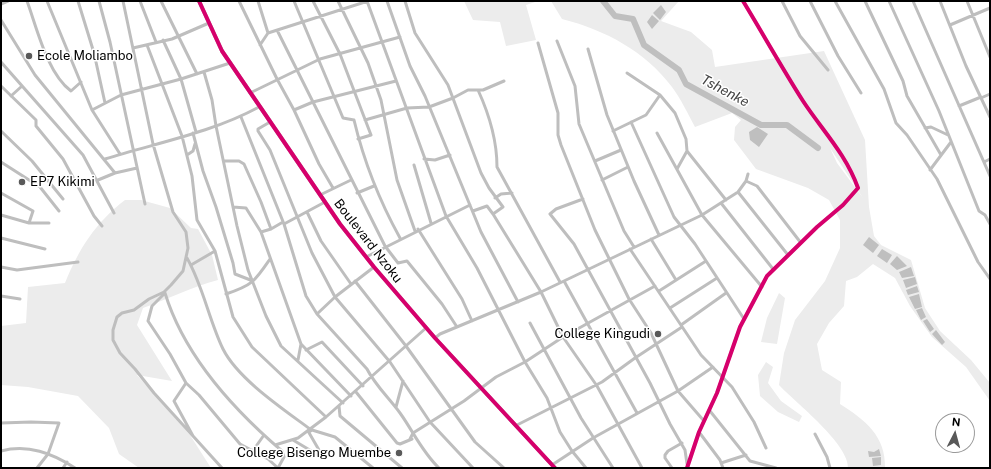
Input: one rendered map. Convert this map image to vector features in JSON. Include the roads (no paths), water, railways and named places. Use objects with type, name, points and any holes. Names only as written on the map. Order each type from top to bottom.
[{"type":"street","points":[[1,4],[8,1]]},
{"type":"street","points":[[27,1],[44,48],[61,80],[71,91],[81,82]]},
{"type":"street","points":[[47,1],[92,110],[120,154]]},
{"type":"street","points":[[78,1],[94,54],[105,103]]},
{"type":"street","points":[[99,1],[110,42],[145,204]]},
{"type":"street","points":[[123,1],[153,144],[173,212],[188,238],[187,258],[183,271],[164,292],[152,306],[148,321],[186,383],[199,395],[240,444],[268,460],[278,468],[284,454],[264,436],[201,366],[179,328],[164,292]]},
{"type":"street","points":[[140,1],[156,42]]},
{"type":"street","points":[[161,1],[177,37],[197,74]]},
{"type":"street","name":"Boulevard Nzoku","points":[[200,1],[222,52],[320,195],[366,257],[426,328],[517,425],[554,467]]},
{"type":"street","points":[[239,1],[277,79],[294,110],[316,159],[333,188]]},
{"type":"street","points":[[258,1],[268,33]]},
{"type":"street","points":[[294,1],[343,118],[354,120],[358,139],[374,186],[400,238]]},
{"type":"street","points":[[313,1],[340,54],[371,135],[358,139]]},
{"type":"street","points":[[338,1],[361,48],[376,86],[384,114],[397,180],[417,230],[462,299],[472,321]]},
{"type":"street","points":[[355,1],[356,6]]},
{"type":"street","points":[[260,45],[268,33],[302,21],[342,11],[368,1],[381,43],[407,108],[424,159],[446,216],[477,268],[524,362],[552,409],[560,432],[572,452],[586,468]]},
{"type":"street","points":[[387,1],[410,66],[450,155],[488,246],[518,302]]},
{"type":"street","points":[[405,1],[415,33],[448,85],[481,173],[495,198],[503,208],[493,214]]},
{"type":"street","points":[[687,467],[699,432],[710,411],[724,376],[735,341],[744,319],[773,269],[843,205],[858,188],[854,176],[830,137],[803,102],[743,1]]},
{"type":"street","points":[[782,1],[800,36],[828,70]]},
{"type":"street","points":[[810,1],[838,56],[861,93]]},
{"type":"street","points":[[835,1],[884,89],[896,123],[907,135],[937,179],[948,204],[978,262],[990,279]]},
{"type":"street","points":[[865,1],[903,81],[907,96],[941,155]]},
{"type":"street","points":[[889,1],[939,111],[979,211],[985,215],[990,224]]},
{"type":"street","points":[[913,1],[990,176]]},
{"type":"street","points":[[940,1],[966,66],[990,117]]},
{"type":"street","points":[[967,1],[990,57]]},
{"type":"street","points":[[950,24],[990,8]]},
{"type":"street","points":[[1,20],[35,75],[115,172]]},
{"type":"street","points":[[133,48],[177,37],[209,23]]},
{"type":"street","points":[[277,30],[357,194],[385,246],[398,263],[407,261],[442,304],[457,328]]},
{"type":"street","points":[[250,93],[320,60],[400,37]]},
{"type":"street","points":[[163,40],[181,79],[195,142],[230,252],[235,274],[253,282]]},
{"type":"street","points":[[557,40],[575,86],[579,124],[624,231],[634,247]]},
{"type":"street","points":[[538,43],[558,113],[560,140],[609,259],[629,299],[651,333],[678,391],[704,421]]},
{"type":"street","points":[[147,44],[182,136],[192,176],[197,220],[215,251],[233,317],[252,347],[326,417]]},
{"type":"street","points":[[588,50],[613,131],[659,235]]},
{"type":"street","points":[[1,62],[83,155],[98,180],[114,213]]},
{"type":"street","points":[[92,110],[121,95],[181,79],[230,63]]},
{"type":"street","points":[[204,72],[212,100],[216,126],[242,248],[266,316],[281,346],[343,402]]},
{"type":"street","points":[[627,73],[660,95],[675,113],[686,139],[687,151],[726,200]]},
{"type":"street","points":[[294,110],[313,102],[396,81]]},
{"type":"street","points":[[366,120],[407,108],[429,107],[453,98],[468,90],[483,90],[504,81]]},
{"type":"street","points":[[1,86],[36,120],[36,126],[62,159],[94,216],[102,226]]},
{"type":"street","points":[[11,96],[22,86]]},
{"type":"street","points":[[478,90],[491,120],[497,151],[497,167],[560,282]]},
{"type":"street","points":[[959,106],[990,94]]},
{"type":"street","points":[[613,131],[646,115],[660,95]]},
{"type":"street","points":[[105,158],[216,126],[241,117],[259,107]]},
{"type":"street","points":[[241,117],[283,223],[306,296],[317,314],[367,368],[372,378],[396,407],[428,458],[439,468]]},
{"type":"street","points":[[270,122],[258,129],[258,131],[270,150],[312,253],[335,297],[390,362],[430,422],[473,468]]},
{"type":"street","points":[[631,122],[674,217],[706,261],[744,319]]},
{"type":"street","points":[[925,128],[931,127],[948,135]]},
{"type":"street","points":[[1,131],[32,161],[64,198]]},
{"type":"street","points":[[657,133],[702,214],[762,287]]},
{"type":"street","points":[[186,154],[193,151],[195,142]]},
{"type":"street","points":[[930,170],[951,142]]},
{"type":"street","points":[[595,161],[621,150]]},
{"type":"street","points":[[677,169],[687,151]]},
{"type":"street","points":[[424,159],[435,160],[450,155]]},
{"type":"street","points":[[984,162],[990,159]]},
{"type":"street","points":[[224,161],[239,161],[244,164],[271,229]]},
{"type":"street","points":[[1,162],[40,187],[59,211]]},
{"type":"street","points":[[414,165],[431,224]]},
{"type":"street","points":[[602,180],[628,167]]},
{"type":"street","points":[[98,180],[115,172],[137,168]]},
{"type":"street","points":[[435,338],[440,334],[541,292],[702,214],[738,192],[746,181],[748,174]]},
{"type":"street","points":[[320,195],[351,180]]},
{"type":"street","points":[[746,181],[757,186],[801,243]]},
{"type":"street","points":[[357,194],[374,186]]},
{"type":"street","points":[[738,192],[788,255]]},
{"type":"street","points":[[1,193],[34,210],[29,223]]},
{"type":"street","points":[[495,198],[501,194],[512,193]]},
{"type":"street","points":[[583,199],[573,201],[550,213],[567,234],[588,270],[634,358],[682,443],[685,450],[687,467]]},
{"type":"street","points":[[261,232],[308,212],[325,202]]},
{"type":"street","points":[[721,203],[773,269]]},
{"type":"street","points":[[366,257],[400,238],[470,204]]},
{"type":"street","points":[[473,211],[487,206],[493,214],[541,292],[563,338],[596,386],[642,468]]},
{"type":"street","points":[[233,207],[246,208],[261,232],[301,344],[301,352],[298,360]]},
{"type":"street","points":[[308,212],[321,241],[351,284]]},
{"type":"street","points":[[1,216],[29,223],[49,223]]},
{"type":"street","points":[[1,238],[45,249]]},
{"type":"street","points":[[651,239],[676,280]]},
{"type":"street","points":[[630,250],[701,355],[724,376],[732,386],[754,422],[766,448]]},
{"type":"street","points":[[191,265],[215,251]]},
{"type":"street","points":[[187,258],[224,350],[251,383],[309,430],[319,450],[318,455],[293,440]]},
{"type":"street","points":[[226,294],[246,287],[253,282],[262,272],[270,258]]},
{"type":"street","points":[[659,291],[706,261]]},
{"type":"street","points":[[1,267],[17,270],[78,262]]},
{"type":"street","points":[[317,314],[335,297],[374,267]]},
{"type":"street","points":[[670,308],[716,278]]},
{"type":"street","points":[[355,281],[406,346],[480,448],[504,468]]},
{"type":"street","points":[[564,281],[637,414]]},
{"type":"street","points":[[410,439],[413,433],[452,409],[496,377],[610,312],[629,299],[655,286]]},
{"type":"street","points":[[164,292],[149,299],[134,310],[118,315],[113,330],[114,340],[120,353],[222,468]]},
{"type":"street","points":[[517,425],[596,386],[634,358],[656,345],[726,293]]},
{"type":"street","points":[[1,296],[20,299]]},
{"type":"street","points":[[530,323],[592,438],[613,468]]},
{"type":"street","points":[[275,445],[293,440],[326,417],[390,362],[426,328]]},
{"type":"street","points":[[306,350],[322,342],[363,386]]},
{"type":"street","points":[[301,344],[325,367],[351,396]]},
{"type":"street","points":[[554,467],[592,438],[678,391],[713,367]]},
{"type":"street","points":[[396,407],[404,381]]},
{"type":"street","points":[[186,383],[174,400],[194,436]]},
{"type":"street","points":[[356,392],[397,443],[400,444],[416,437]]},
{"type":"street","points":[[339,406],[340,416],[402,468]]},
{"type":"street","points":[[710,411],[750,461],[776,468]]},
{"type":"street","points":[[1,423],[58,423],[48,454],[37,468]]},
{"type":"street","points":[[309,430],[331,434],[373,468]]},
{"type":"street","points":[[699,432],[723,468]]},
{"type":"street","points":[[815,434],[827,457],[830,468]]},
{"type":"street","points":[[252,452],[264,436]]},
{"type":"street","points":[[672,468],[665,455],[668,451],[682,443]]},
{"type":"street","points":[[2,450],[22,447],[48,454],[67,462],[75,468]]},
{"type":"street","points":[[721,463],[746,455]]},
{"type":"street","points":[[63,468],[67,462]]},
{"type":"waterway","name":"Tshenke","points":[[603,1],[615,16],[633,19],[644,45],[679,70],[686,84],[761,125],[787,125],[818,148]]},
{"type":"place","name":"Ecole Moliambo","points":[[29,56]]},
{"type":"place","name":"EP7 Kikimi","points":[[22,182]]},
{"type":"place","name":"College Kingudi","points":[[658,334]]},
{"type":"place","name":"College Bisengo Muembe","points":[[399,453]]}]
